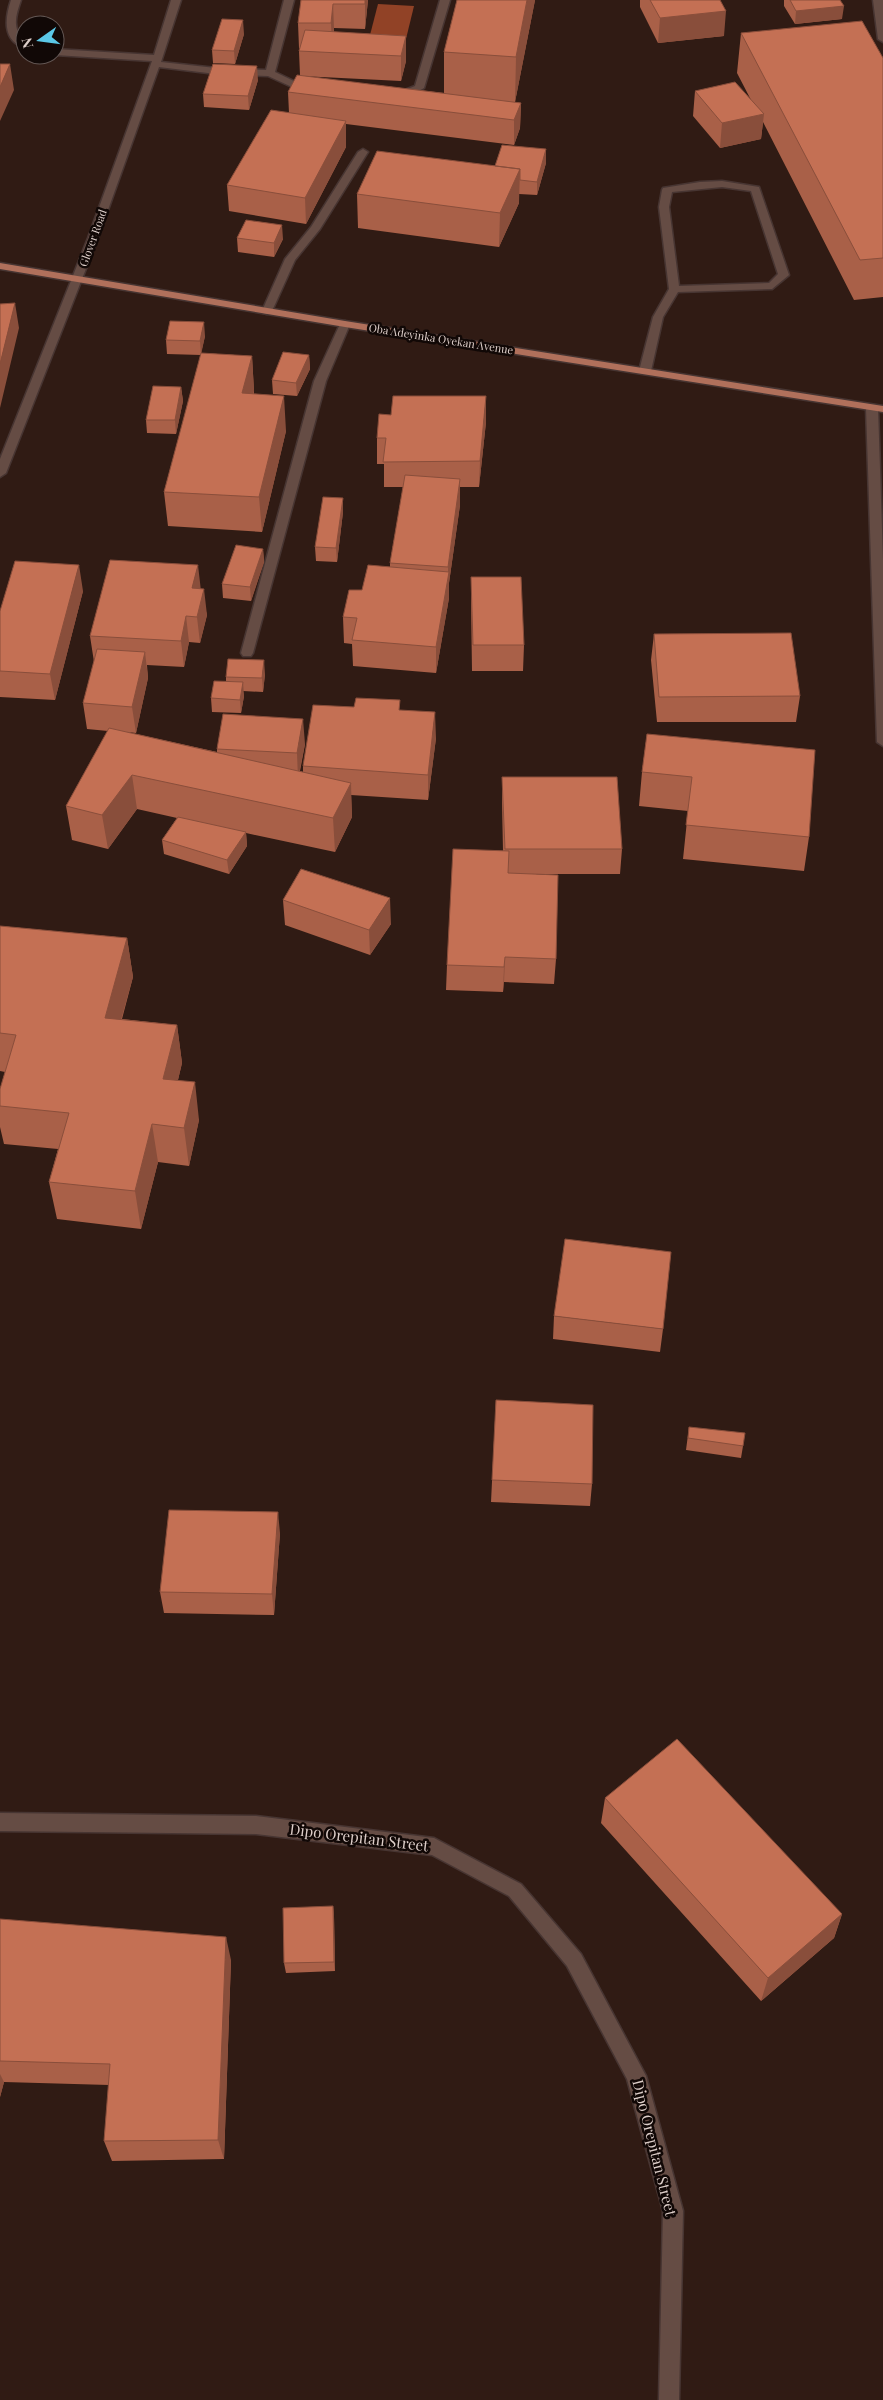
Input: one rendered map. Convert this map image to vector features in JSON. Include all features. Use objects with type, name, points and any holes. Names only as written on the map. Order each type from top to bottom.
[{"type":"main road","name":"Oba Adeyinka Oyekan Avenue","points":[[0,266],[345,324],[877,408]]},
{"type":"street","points":[[15,38],[11,32],[11,17],[16,0]]},
{"type":"street","name":"Glover Road","points":[[0,473],[77,280],[157,61],[176,0]]},
{"type":"street","points":[[270,73],[289,0]]},
{"type":"street","points":[[385,95],[403,96],[419,88],[445,0]]},
{"type":"street","points":[[878,0],[883,39]]},
{"type":"street","points":[[65,53],[157,61],[216,71],[270,73],[296,85],[322,90]]},
{"type":"street","points":[[267,311],[290,259],[315,229],[363,152]]},
{"type":"street","points":[[645,371],[658,317],[674,289],[664,207],[667,190],[689,185],[736,183],[755,190],[784,275],[772,286],[674,289]]},
{"type":"street","points":[[247,653],[320,381],[345,324]]},
{"type":"street","points":[[877,408],[883,742]]},
{"type":"street","name":"Dipo Orepitan Street","points":[[0,1822],[256,1825],[434,1847],[515,1890],[574,1960],[636,2076],[673,2211],[669,2400]]},
{"type":"shaded area","points":[[378,4],[414,6],[405,43],[370,35]]},
{"type":"building","points":[[301,0],[365,0],[365,4],[333,4],[331,23],[298,23]]},
{"type":"building","points":[[457,0],[527,0],[516,57],[444,52]]},
{"type":"building","points":[[650,0],[720,0],[726,11],[660,18]]},
{"type":"building","points":[[790,0],[840,0],[844,6],[796,11]]},
{"type":"building","points":[[222,19],[243,20],[234,51],[212,50]]},
{"type":"building","points":[[862,21],[883,58],[883,258],[860,260],[741,33]]},
{"type":"building","points":[[305,30],[406,36],[401,56],[299,51]]},
{"type":"building","points":[[0,64],[10,64],[0,87]]},
{"type":"building","points":[[213,64],[257,66],[248,96],[203,94]]},
{"type":"building","points":[[297,75],[521,103],[514,120],[288,92]]},
{"type":"building","points":[[735,82],[764,114],[722,123],[695,91]]},
{"type":"building","points":[[271,110],[346,121],[305,198],[227,185]]},
{"type":"building","points":[[502,145],[546,149],[537,182],[520,180],[520,169],[495,166]]},
{"type":"building","points":[[377,151],[520,169],[500,213],[357,194]]},
{"type":"building","points":[[246,220],[282,225],[274,243],[237,238]]},
{"type":"building","points":[[15,303],[0,364],[0,304]]},
{"type":"building","points":[[170,321],[204,322],[200,341],[166,340]]},
{"type":"building","points":[[283,352],[309,355],[296,383],[272,380]]},
{"type":"building","points":[[201,353],[252,356],[242,393],[284,396],[259,497],[164,492]]},
{"type":"building","points":[[153,386],[181,387],[175,420],[146,420]]},
{"type":"building","points":[[393,396],[486,396],[480,461],[383,462],[386,438],[377,438],[379,414],[391,415]]},
{"type":"building","points":[[405,475],[460,479],[448,567],[390,563]]},
{"type":"building","points":[[323,497],[343,498],[336,548],[315,547]]},
{"type":"building","points":[[236,545],[263,549],[250,587],[222,584]]},
{"type":"building","points":[[110,560],[198,565],[192,588],[204,589],[197,617],[186,616],[181,641],[90,636]]},
{"type":"building","points":[[15,561],[79,565],[50,674],[0,671],[0,611]]},
{"type":"building","points":[[368,565],[449,572],[436,647],[352,640],[357,618],[343,617],[349,590],[362,590]]},
{"type":"building","points":[[471,577],[521,577],[524,645],[473,645]]},
{"type":"building","points":[[791,633],[800,696],[659,697],[654,634]]},
{"type":"building","points":[[97,649],[145,652],[132,707],[83,703]]},
{"type":"building","points":[[228,659],[264,660],[262,678],[226,677]]},
{"type":"building","points":[[214,681],[243,682],[240,700],[211,698]]},
{"type":"building","points":[[356,698],[400,700],[399,710],[435,712],[428,775],[303,766],[313,705],[354,707]]},
{"type":"building","points":[[223,714],[303,719],[297,753],[217,749]]},
{"type":"building","points":[[109,728],[351,783],[333,818],[132,775],[102,815],[66,806]]},
{"type":"building","points":[[647,734],[815,750],[809,837],[686,825],[692,777],[642,772]]},
{"type":"building","points":[[502,777],[617,777],[622,849],[505,849]]},
{"type":"building","points":[[178,817],[246,832],[227,860],[162,840]]},
{"type":"building","points":[[453,849],[509,851],[508,873],[558,875],[556,959],[505,957],[504,967],[447,965]]},
{"type":"building","points":[[301,869],[390,898],[369,930],[283,900]]},
{"type":"building","points":[[0,926],[127,938],[105,1018],[177,1025],[163,1079],[195,1082],[184,1128],[152,1124],[135,1191],[49,1182],[69,1113],[0,1106],[0,1089],[16,1035],[0,1033]]},
{"type":"building","points":[[565,1239],[671,1252],[663,1329],[554,1316]]},
{"type":"building","points":[[496,1400],[593,1405],[592,1484],[492,1480]]},
{"type":"building","points":[[689,1427],[745,1433],[743,1446],[688,1438]]},
{"type":"building","points":[[169,1510],[278,1512],[272,1594],[160,1592]]},
{"type":"building","points":[[677,1739],[842,1914],[768,1978],[605,1798]]},
{"type":"building","points":[[333,1906],[334,1962],[284,1963],[283,1908]]},
{"type":"building","points":[[0,1919],[226,1937],[218,2140],[104,2141],[110,2064],[0,2061]]}]
